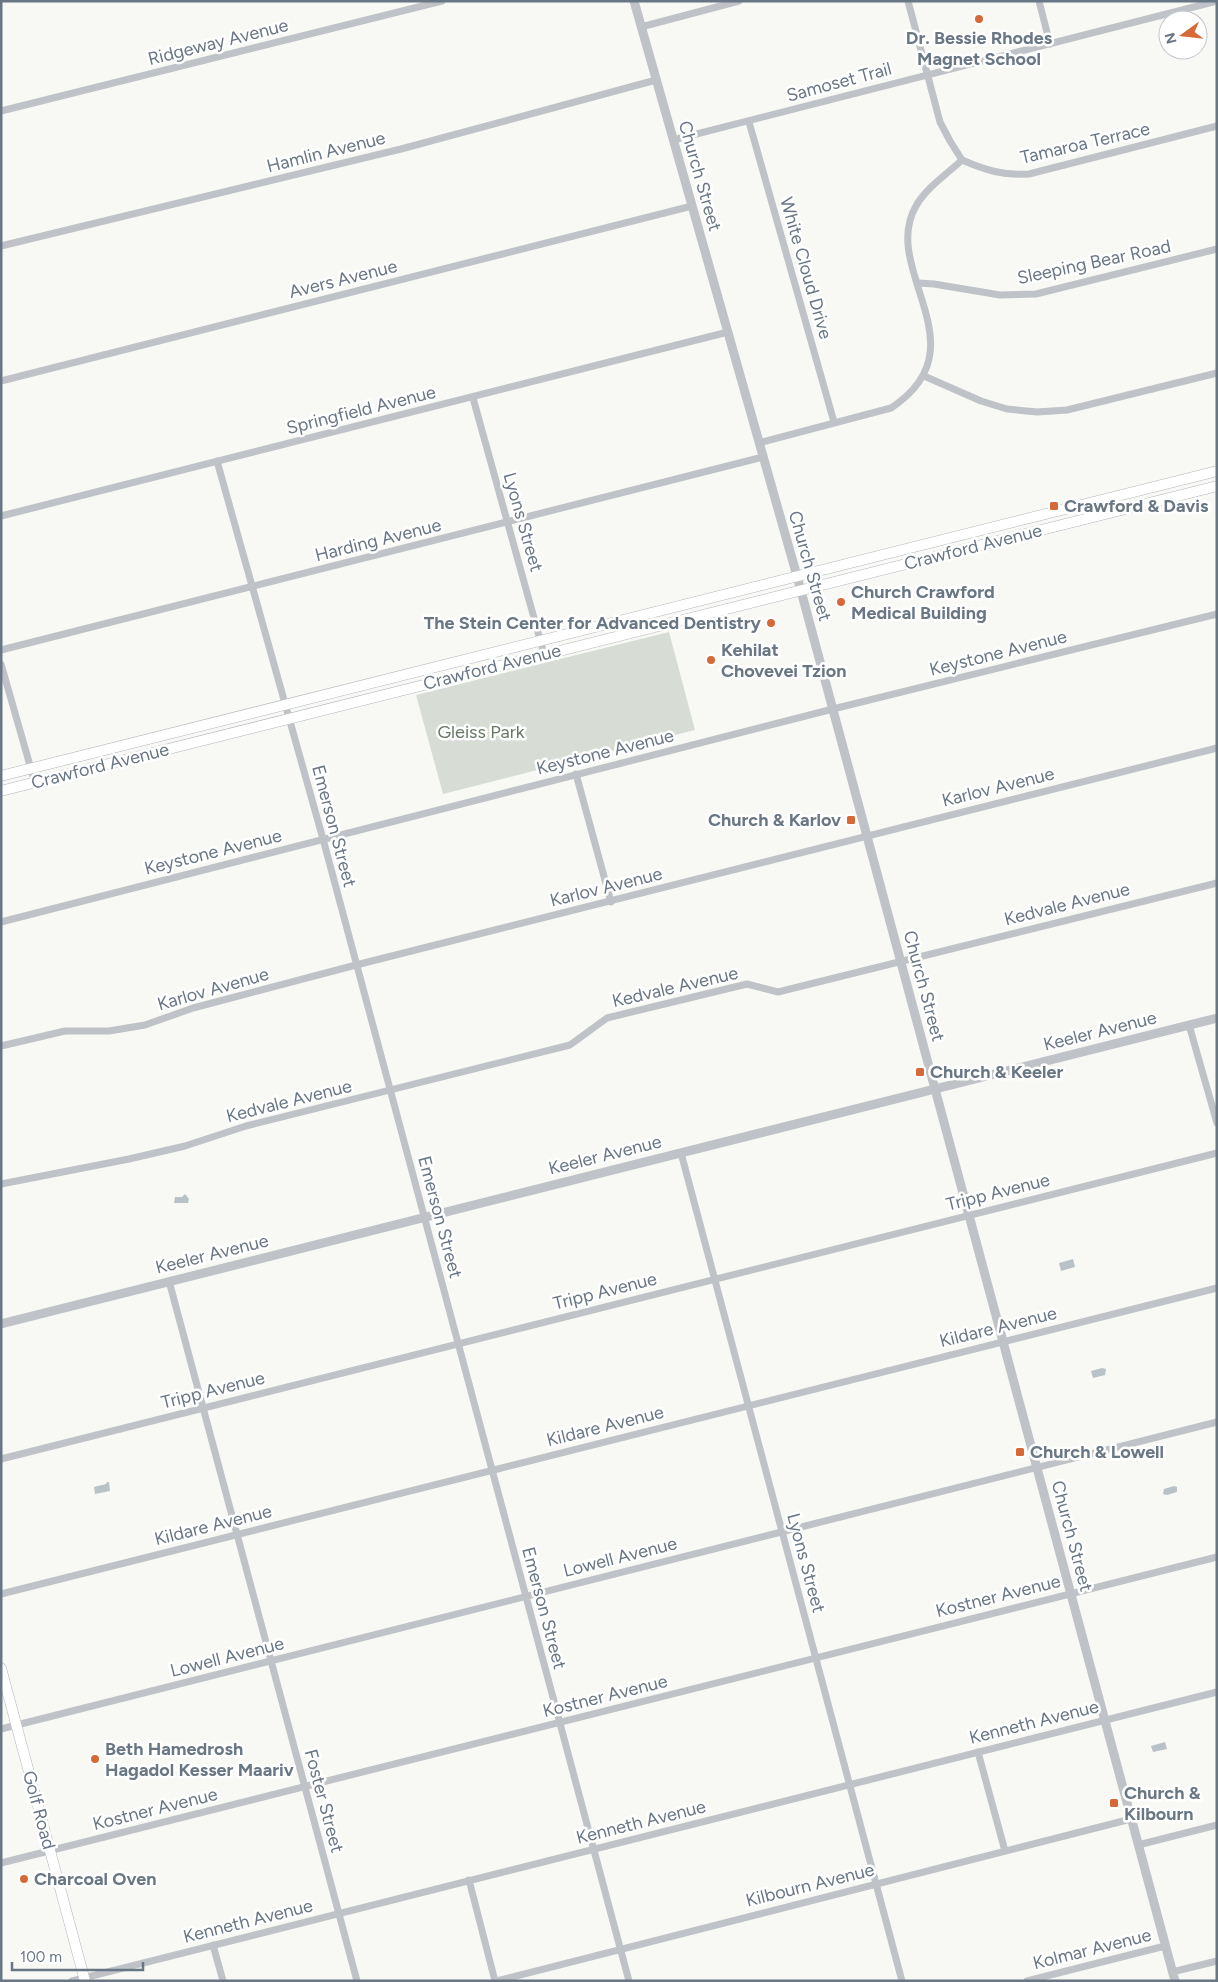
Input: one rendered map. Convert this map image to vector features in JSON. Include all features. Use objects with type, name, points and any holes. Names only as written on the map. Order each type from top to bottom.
[{"type":"main road","name":"Crawford Avenue","points":[[1,776],[1217,471]]},
{"type":"main road","name":"Crawford Avenue","points":[[1,791],[1217,486]]},
{"type":"main road","name":"Golf Road","points":[[1,1668],[85,1979]]},
{"type":"street","name":"Ridgeway Avenue","points":[[1,111],[442,1]]},
{"type":"street","name":"Church Street","points":[[634,1],[797,576],[1174,1976]]},
{"type":"street","points":[[641,27],[739,1]]},
{"type":"street","points":[[759,443],[891,408],[904,400],[924,376],[930,348],[930,332],[909,254],[910,221],[916,206],[927,192],[962,160],[940,122],[908,1]]},
{"type":"street","points":[[1039,1],[1050,44]]},
{"type":"street","name":"Samoset Trail","points":[[673,140],[1217,2]]},
{"type":"street","name":"Hamlin Avenue","points":[[1,246],[401,149],[656,80]]},
{"type":"street","name":"White Cloud Drive","points":[[749,122],[834,422]]},
{"type":"street","name":"Tamaroa Terrace","points":[[962,160],[996,173],[1011,176],[1029,174],[1217,126]]},
{"type":"street","name":"Avers Avenue","points":[[1,380],[692,206]]},
{"type":"street","name":"Sleeping Bear Road","points":[[918,283],[1000,295],[1036,294],[1217,250]]},
{"type":"street","name":"Springfield Avenue","points":[[1,516],[728,332]]},
{"type":"street","points":[[924,376],[981,401],[1007,409],[1037,412],[1068,410],[1217,373]]},
{"type":"street","name":"Lyons Street","points":[[473,398],[544,654]]},
{"type":"street","name":"Harding Avenue","points":[[1,650],[253,588],[763,457]]},
{"type":"street","name":"Emerson Street","points":[[217,461],[289,718],[630,1981]]},
{"type":"street","points":[[1053,512],[1056,526]]},
{"type":"street","name":"Keystone Avenue","points":[[1,922],[576,774],[1217,614]]},
{"type":"street","points":[[1,664],[35,783]]},
{"type":"street","name":"Karlov Avenue","points":[[1,1046],[65,1031],[109,1031],[145,1025],[188,1010],[356,965],[1217,748]]},
{"type":"street","points":[[576,774],[611,902]]},
{"type":"street","name":"Kedvale Avenue","points":[[1,1184],[166,1150],[246,1126],[570,1045],[606,1018],[747,984],[778,992],[1217,883]]},
{"type":"street","name":"Keeler Avenue","points":[[1,1324],[1217,1018]]},
{"type":"street","points":[[1189,1025],[1217,1123]]},
{"type":"street","name":"Lyons Street","points":[[681,1153],[902,1981]]},
{"type":"street","name":"Tripp Avenue","points":[[1,1459],[1217,1153]]},
{"type":"street","name":"Foster Street","points":[[169,1281],[357,1981]]},
{"type":"street","name":"Kildare Avenue","points":[[1,1594],[1217,1288]]},
{"type":"street","name":"Lowell Avenue","points":[[1,1729],[1217,1422]]},
{"type":"street","name":"Kostner Avenue","points":[[1,1864],[1217,1556]]},
{"type":"street","name":"Kenneth Avenue","points":[[72,1981],[1217,1692]]},
{"type":"street","points":[[978,1752],[1005,1851]]},
{"type":"street","name":"Kilbourn Avenue","points":[[496,1981],[1131,1819]]},
{"type":"street","points":[[1138,1845],[1217,1824]]},
{"type":"street","points":[[469,1880],[496,1981]]},
{"type":"street","points":[[213,1945],[223,1981]]},
{"type":"street","name":"Kolmar Avenue","points":[[1026,1981],[1165,1946]]},
{"type":"street","points":[[1174,1976],[1217,1961]]},
{"type":"green space","name":"Gleiss Park","points":[[669,632],[695,730],[443,794],[416,695]]},
{"type":"shaded area","points":[[185,1194],[189,1199],[188,1203],[174,1203],[175,1197],[182,1197]]},
{"type":"shaded area","points":[[1073,1259],[1075,1267],[1061,1271],[1059,1263]]},
{"type":"shaded area","points":[[1102,1368],[1106,1369],[1105,1375],[1093,1378],[1091,1371]]},
{"type":"shaded area","points":[[109,1482],[110,1491],[95,1494],[94,1487],[106,1484]]},
{"type":"shaded area","points":[[1177,1487],[1177,1492],[1167,1495],[1163,1494],[1164,1489]]},
{"type":"shaded area","points":[[1165,1742],[1167,1749],[1153,1752],[1151,1746]]},
{"type":"place","name":"Dr. Bessie Rhodes Magnet School","points":[[979,19]]},
{"type":"place","name":"Crawford & Davis","points":[[1054,506]]},
{"type":"place","name":"Church Crawford Medical Building","points":[[841,602]]},
{"type":"place","name":"The Stein Center for Advanced Dentistry","points":[[771,623]]},
{"type":"place","name":"Kehilat Chovevei Tzion","points":[[711,660]]},
{"type":"place","name":"Church & Karlov","points":[[851,820]]},
{"type":"place","name":"Church & Keeler","points":[[920,1072]]},
{"type":"place","name":"Church & Lowell","points":[[1020,1452]]},
{"type":"place","name":"Beth Hamedrosh Hagadol Kesser Maariv","points":[[95,1759]]},
{"type":"place","name":"Church & Kilbourn","points":[[1114,1803]]},
{"type":"place","name":"Charcoal Oven","points":[[24,1879]]}]
